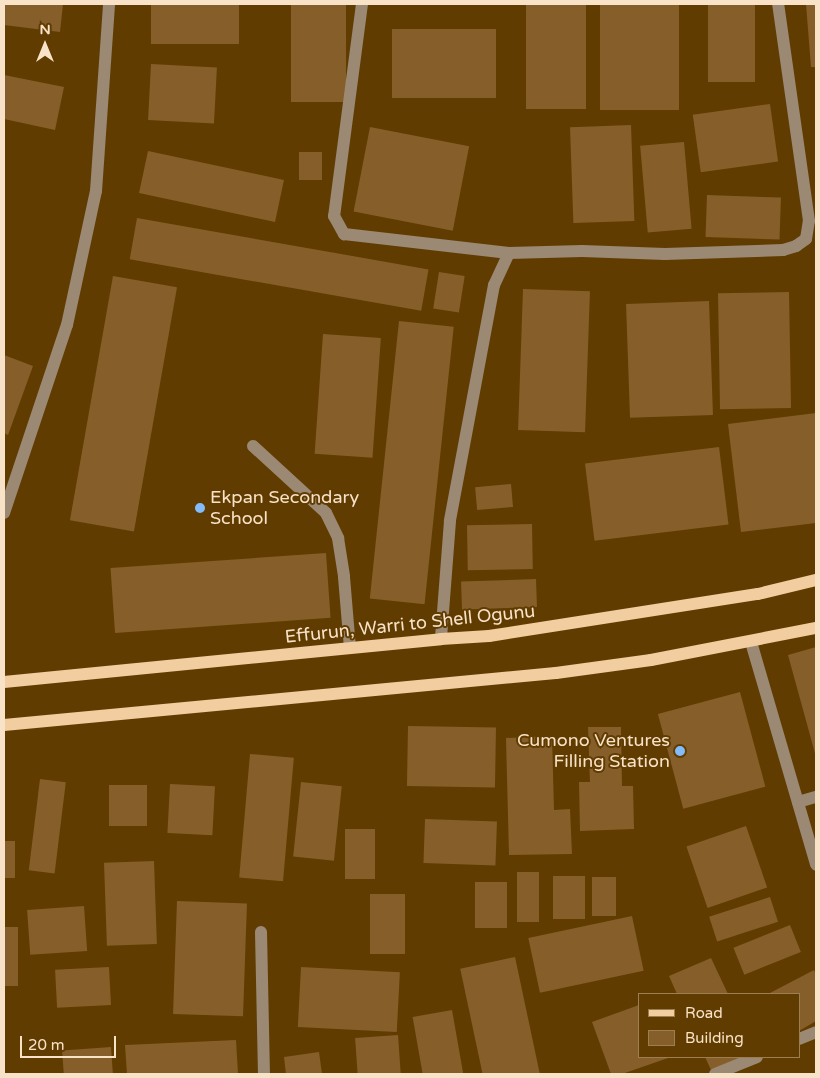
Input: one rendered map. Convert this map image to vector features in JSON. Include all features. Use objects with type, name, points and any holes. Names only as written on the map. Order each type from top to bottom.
[{"type":"main road","name":"Effurun, Warri to Shell Ogunu","points":[[4,682],[441,639],[489,636],[758,594],[816,580]]},
{"type":"main road","points":[[4,725],[556,673],[651,660],[816,628]]},
{"type":"street","points":[[4,513],[67,325],[96,191],[109,4]]},
{"type":"street","points":[[362,4],[334,216],[344,234],[509,253],[582,251],[665,254],[783,250],[796,246],[806,239],[809,220],[778,4]]},
{"type":"street","points":[[441,639],[450,520],[494,285],[509,253]]},
{"type":"street","points":[[253,446],[326,513],[338,538],[344,577],[350,648]]},
{"type":"street","points":[[750,642],[816,865]]},
{"type":"street","points":[[798,802],[816,797]]},
{"type":"street","points":[[261,932],[264,1074]]},
{"type":"street","points":[[800,1039],[816,1032]]},
{"type":"street","points":[[715,1074],[755,1058]]},
{"type":"building","points":[[4,4],[63,4],[60,32],[4,25]]},
{"type":"building","points":[[151,4],[239,4],[239,44],[151,44]]},
{"type":"building","points":[[291,4],[346,4],[346,102],[291,102]]},
{"type":"building","points":[[526,4],[586,4],[586,109],[526,109]]},
{"type":"building","points":[[600,4],[679,4],[679,110],[600,110]]},
{"type":"building","points":[[708,4],[755,4],[755,82],[708,82]]},
{"type":"building","points":[[806,4],[816,4],[816,67],[811,67]]},
{"type":"building","points":[[392,29],[496,29],[496,98],[392,98]]},
{"type":"building","points":[[151,64],[217,67],[214,123],[148,120]]},
{"type":"building","points":[[4,75],[64,87],[55,130],[4,119]]},
{"type":"building","points":[[770,104],[778,161],[701,172],[693,115]]},
{"type":"building","points":[[631,125],[634,221],[573,223],[570,127]]},
{"type":"building","points":[[370,127],[469,146],[453,231],[354,211]]},
{"type":"building","points":[[684,142],[692,229],[648,233],[640,146]]},
{"type":"building","points":[[148,151],[284,180],[275,222],[139,193]]},
{"type":"building","points":[[299,152],[322,152],[322,180],[299,180]]},
{"type":"building","points":[[707,195],[781,198],[779,240],[706,237]]},
{"type":"building","points":[[137,218],[429,269],[421,311],[130,259]]},
{"type":"building","points":[[439,272],[465,276],[459,313],[433,309]]},
{"type":"building","points":[[113,276],[177,287],[134,532],[70,520]]},
{"type":"building","points":[[523,289],[590,291],[585,432],[518,430]]},
{"type":"building","points":[[789,292],[791,408],[720,409],[718,293]]},
{"type":"building","points":[[709,301],[713,415],[630,418],[626,304]]},
{"type":"building","points":[[399,321],[454,327],[425,604],[370,598]]},
{"type":"building","points":[[323,334],[381,338],[372,458],[315,454]]},
{"type":"building","points":[[4,355],[33,366],[8,435],[4,433]]},
{"type":"building","points":[[816,413],[816,523],[741,532],[728,424]]},
{"type":"building","points":[[719,447],[729,524],[595,541],[585,463]]},
{"type":"building","points":[[511,484],[513,507],[477,510],[475,487]]},
{"type":"building","points":[[532,524],[533,569],[468,570],[467,525]]},
{"type":"building","points":[[326,553],[331,618],[115,633],[111,568]]},
{"type":"building","points":[[536,579],[537,607],[462,610],[461,582]]},
{"type":"building","points":[[816,647],[816,757],[788,655]]},
{"type":"building","points":[[740,692],[765,787],[683,809],[658,714]]},
{"type":"building","points":[[408,726],[496,728],[495,788],[407,786]]},
{"type":"building","points":[[588,727],[621,727],[622,786],[633,786],[634,829],[580,831],[579,782],[590,782]]},
{"type":"building","points":[[552,736],[554,810],[570,809],[572,854],[509,855],[506,738]]},
{"type":"building","points":[[250,754],[294,758],[283,881],[239,878]]},
{"type":"building","points":[[40,779],[66,782],[55,873],[29,870]]},
{"type":"building","points":[[301,782],[342,786],[334,861],[293,857]]},
{"type":"building","points":[[170,784],[215,786],[212,835],[167,833]]},
{"type":"building","points":[[109,785],[147,785],[147,826],[109,826]]},
{"type":"building","points":[[425,819],[497,822],[495,865],[423,863]]},
{"type":"building","points":[[746,826],[767,887],[708,908],[686,847]]},
{"type":"building","points":[[345,829],[375,829],[375,879],[345,879]]},
{"type":"building","points":[[4,841],[15,841],[15,878],[4,878]]},
{"type":"building","points":[[154,861],[157,944],[107,946],[104,863]]},
{"type":"building","points":[[517,872],[539,872],[539,922],[517,922]]},
{"type":"building","points":[[553,876],[585,876],[585,919],[553,919]]},
{"type":"building","points":[[592,877],[616,877],[616,916],[592,916]]},
{"type":"building","points":[[475,882],[507,882],[507,928],[475,928]]},
{"type":"building","points":[[370,894],[405,894],[405,954],[370,954]]},
{"type":"building","points":[[770,897],[778,922],[717,942],[709,917]]},
{"type":"building","points":[[177,901],[247,903],[243,1016],[173,1014]]},
{"type":"building","points":[[84,906],[87,951],[30,955],[27,910]]},
{"type":"building","points":[[632,916],[644,971],[540,993],[528,938]]},
{"type":"building","points":[[790,925],[801,952],[744,975],[733,948]]},
{"type":"building","points":[[4,927],[18,927],[18,986],[4,986]]},
{"type":"building","points":[[515,957],[540,1073],[483,1074],[460,969]]},
{"type":"building","points":[[711,958],[728,993],[677,993],[669,976]]},
{"type":"building","points":[[109,967],[111,1005],[57,1008],[55,970]]},
{"type":"building","points":[[301,967],[400,972],[397,1032],[298,1027]]},
{"type":"building","points":[[814,970],[816,975],[816,1021],[800,1030],[800,993],[770,993]]},
{"type":"building","points":[[638,1005],[638,1058],[668,1058],[622,1074],[611,1074],[592,1022]]},
{"type":"building","points":[[452,1010],[463,1074],[423,1074],[413,1017]]},
{"type":"building","points":[[398,1035],[401,1074],[358,1074],[355,1038]]},
{"type":"building","points":[[236,1040],[238,1074],[127,1074],[125,1045]]},
{"type":"building","points":[[111,1047],[113,1074],[64,1074],[62,1050]]},
{"type":"building","points":[[319,1052],[322,1074],[286,1074],[284,1057]]},
{"type":"building","points":[[705,1058],[740,1058],[711,1070]]},
{"type":"place","name":"Ekpan Secondary School","points":[[200,508]]},
{"type":"place","name":"Cumono Ventures Filling Station","points":[[680,751]]}]
